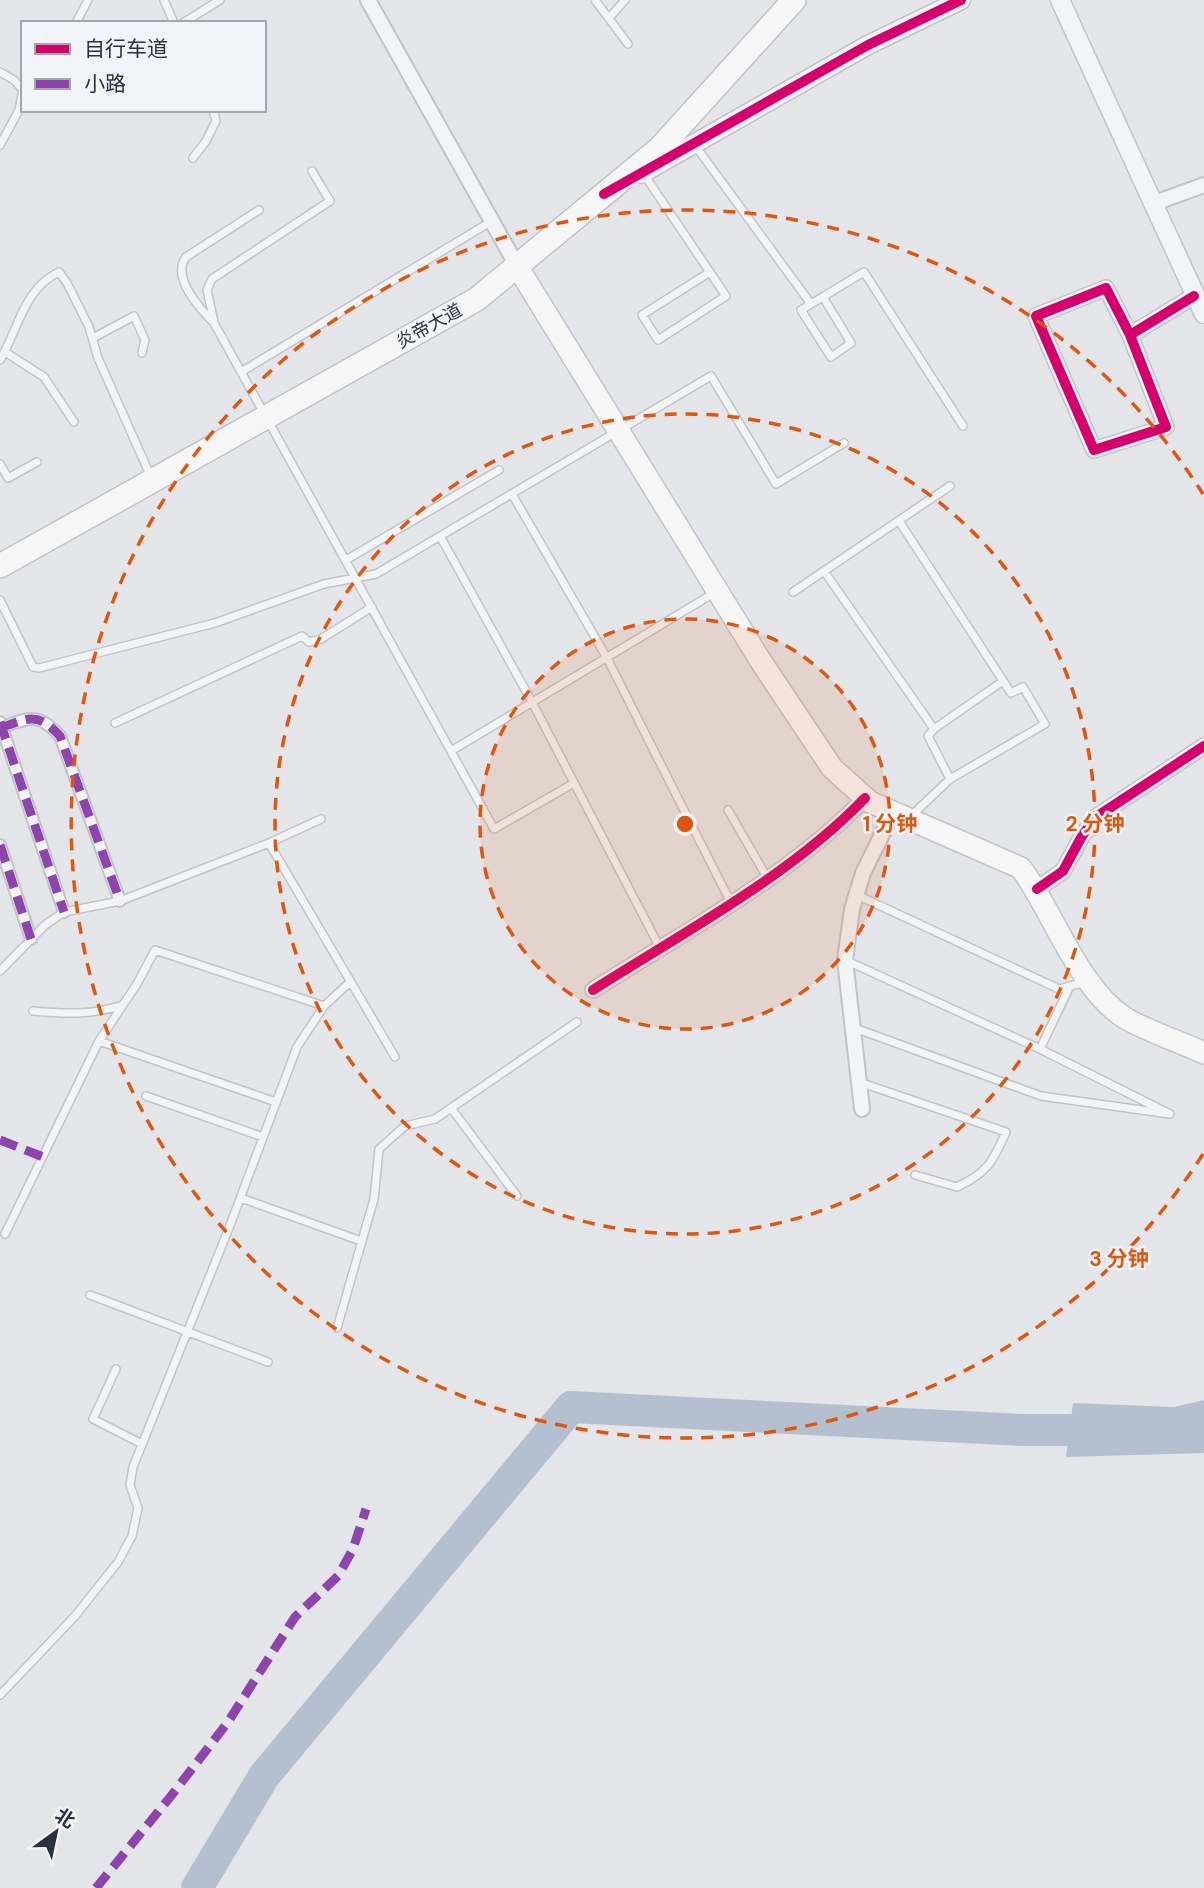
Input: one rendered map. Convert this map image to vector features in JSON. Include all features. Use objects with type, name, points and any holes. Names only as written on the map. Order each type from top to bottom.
[{"type":"main road","name":"炎帝大道","points":[[0,566],[477,299],[660,148],[794,0]]},
{"type":"main road","points":[[517,266],[718,591],[832,768],[865,798],[1021,868],[1037,889],[1079,984],[1125,1018],[1204,1053]]},
{"type":"street","points":[[368,0],[517,266]]},
{"type":"street","points":[[604,194],[868,45],[961,0]]},
{"type":"street","points":[[1060,0],[1204,314]]},
{"type":"street","points":[[1152,204],[1204,186]]},
{"type":"street","points":[[1106,288],[1130,335],[1166,427],[1094,450],[1036,316],[1106,288]]},
{"type":"street","points":[[1130,335],[1194,296]]},
{"type":"street","points":[[64,912],[1,726],[31,717],[47,722],[60,736],[120,901]]},
{"type":"street","points":[[1037,889],[1063,871],[1096,817],[1204,746]]},
{"type":"street","points":[[593,990],[768,878],[838,827],[865,798]]},
{"type":"street","points":[[862,1109],[845,960],[852,909],[863,873],[900,816]]},
{"type":"street","points":[[0,845],[31,939]]},
{"type":"lane","points":[[77,21],[88,0]]},
{"type":"lane","points":[[164,0],[173,21]]},
{"type":"lane","points":[[186,21],[220,0]]},
{"type":"lane","points":[[595,0],[628,44]]},
{"type":"lane","points":[[609,18],[625,0]]},
{"type":"lane","points":[[0,72],[21,88]]},
{"type":"lane","points":[[0,145],[19,110],[21,100]]},
{"type":"lane","points":[[193,158],[216,121],[213,112]]},
{"type":"lane","points":[[694,143],[811,304]]},
{"type":"lane","points":[[214,323],[207,290],[212,279],[330,201],[312,170]]},
{"type":"lane","points":[[643,172],[710,272],[726,296],[658,340],[642,315],[710,272]]},
{"type":"lane","points":[[259,210],[186,257],[181,264],[181,275],[193,297],[214,323],[494,829],[574,783]]},
{"type":"lane","points":[[241,372],[492,221]]},
{"type":"lane","points":[[0,360],[11,342],[22,311],[51,276],[59,272],[93,338],[98,358],[153,481]]},
{"type":"lane","points":[[823,297],[851,343],[831,357],[801,310],[864,272],[963,426]]},
{"type":"lane","points":[[93,338],[134,316],[145,340],[142,353]]},
{"type":"lane","points":[[5,352],[44,377],[74,422]]},
{"type":"lane","points":[[0,600],[33,667],[39,668],[215,623],[324,584],[376,573],[711,376],[776,484],[844,443]]},
{"type":"lane","points":[[0,464],[8,478],[37,461]]},
{"type":"lane","points":[[346,560],[499,470]]},
{"type":"lane","points":[[793,592],[950,486]]},
{"type":"lane","points":[[512,494],[607,658],[731,903]]},
{"type":"lane","points":[[899,521],[1011,693],[1023,687],[1045,724],[950,779],[900,816]]},
{"type":"lane","points":[[440,536],[532,702],[660,948]]},
{"type":"lane","points":[[824,571],[934,729]]},
{"type":"lane","points":[[451,751],[718,591]]},
{"type":"lane","points":[[115,723],[302,636],[309,642],[321,639],[372,607]]},
{"type":"lane","points":[[950,779],[928,736],[1003,681]]},
{"type":"lane","points":[[728,810],[768,878]]},
{"type":"lane","points":[[0,971],[31,939],[64,912],[120,901],[269,843],[321,819]]},
{"type":"lane","points":[[269,843],[395,1057]]},
{"type":"lane","points":[[856,895],[1059,989],[1079,984]]},
{"type":"lane","points":[[5,1234],[99,1041],[138,984],[155,950],[324,1006]]},
{"type":"lane","points":[[845,960],[1040,1049],[1170,1114],[1041,1096],[851,1026]]},
{"type":"lane","points":[[0,1695],[75,1616],[118,1562],[132,1535],[138,1508],[130,1485],[133,1467],[241,1198],[297,1046],[324,1006],[349,983]]},
{"type":"lane","points":[[1040,1049],[1079,984]]},
{"type":"lane","points":[[33,1011],[88,1013],[121,1006]]},
{"type":"lane","points":[[337,1328],[374,1199],[379,1149],[405,1126],[435,1119],[577,1022]]},
{"type":"lane","points":[[99,1041],[276,1102]]},
{"type":"lane","points":[[858,1081],[1006,1132],[993,1161],[977,1178],[957,1187],[915,1175]]},
{"type":"lane","points":[[146,1096],[263,1137]]},
{"type":"lane","points":[[451,1108],[517,1196]]},
{"type":"lane","points":[[241,1198],[361,1241]]},
{"type":"lane","points":[[90,1295],[268,1362]]},
{"type":"lane","points":[[116,1369],[93,1419],[142,1444]]},
{"type":"water","points":[[1204,1400],[1204,1453],[1066,1457],[1073,1403],[1174,1407]]},
{"type":"waterway","points":[[197,1888],[264,1776],[571,1407],[1022,1430],[1113,1430]]},
{"type":"marked path","points":[[0,728],[32,719],[45,723],[60,736],[120,901]]},
{"type":"marked path","points":[[0,722],[64,912]]},
{"type":"marked path","points":[[0,845],[31,939]]},
{"type":"marked path","points":[[0,1140],[43,1157]]},
{"type":"marked path","points":[[96,1888],[228,1722],[295,1617],[338,1576],[353,1549],[366,1509]]},
{"type":"cycle path","points":[[604,194],[868,45],[961,0]]},
{"type":"cycle path","points":[[1130,335],[1166,427],[1094,450],[1036,316],[1106,288],[1130,335],[1194,296]]},
{"type":"cycle path","points":[[1037,889],[1063,871],[1096,817],[1204,746]]},
{"type":"cycle path","points":[[593,990],[770,878],[804,853],[865,798]]}]
